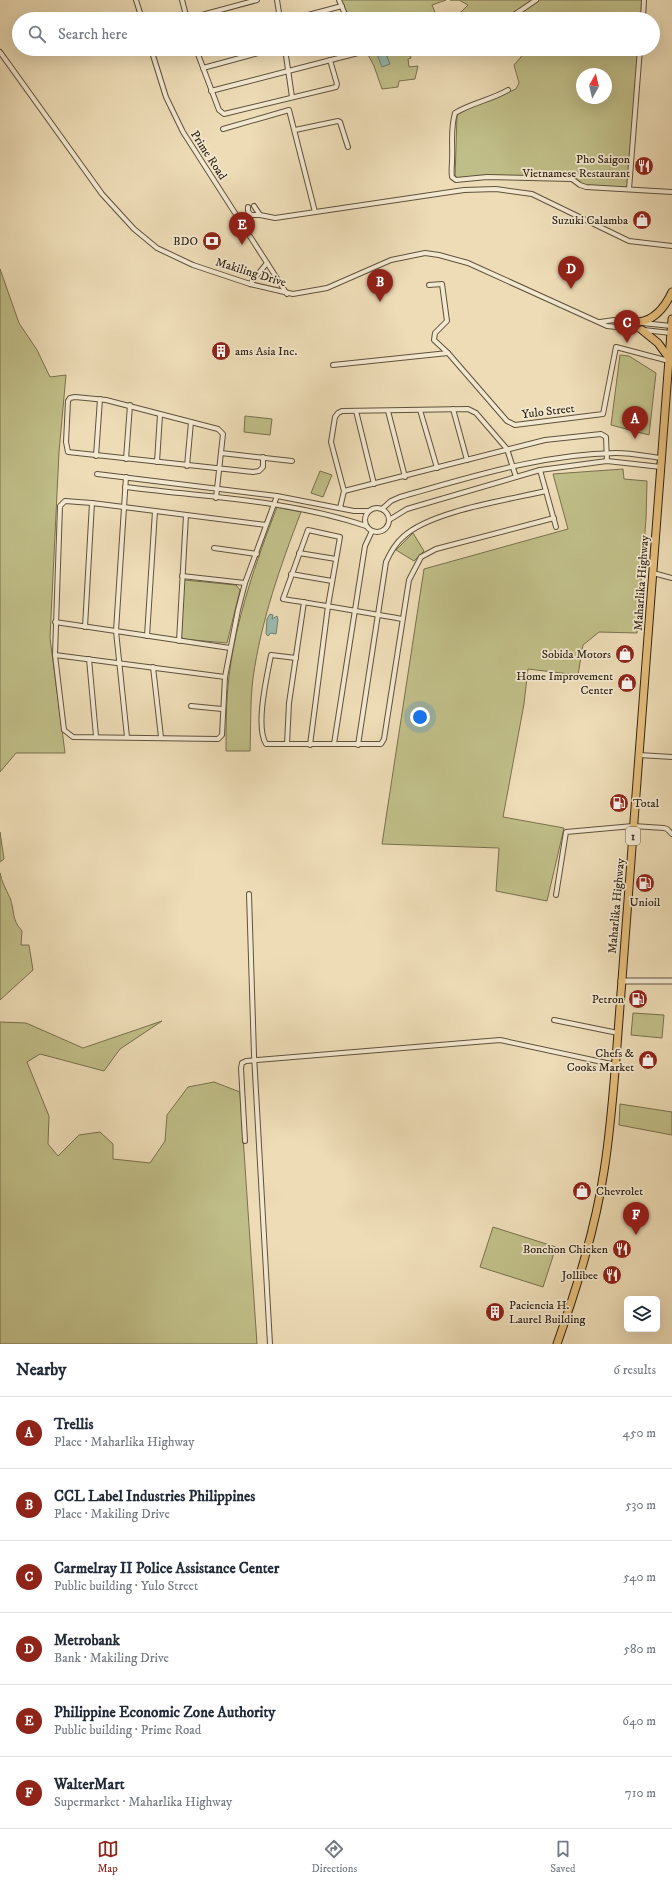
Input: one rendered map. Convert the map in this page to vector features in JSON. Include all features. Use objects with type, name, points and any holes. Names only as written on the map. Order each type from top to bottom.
[{"type":"highway","points":[[639,322],[646,321],[659,312],[666,305],[672,292]]},
{"type":"highway","name":"Maharlika Highway","points":[[557,1344],[578,1283],[595,1217],[608,1142],[616,1065],[621,981],[672,319]]},
{"type":"highway","points":[[642,330],[658,343],[669,360]]},
{"type":"street","points":[[136,0],[140,12]]},
{"type":"street","points":[[182,0],[185,12]]},
{"type":"street","points":[[213,12],[257,0]]},
{"type":"street","points":[[278,0],[279,12]]},
{"type":"street","points":[[339,0],[344,12]]},
{"type":"street","points":[[518,12],[536,0]]},
{"type":"street","points":[[643,12],[644,0]]},
{"type":"street","points":[[320,12],[342,6]]},
{"type":"street","name":"Makiling Drive","points":[[0,52],[102,194],[134,229],[157,248],[193,265],[250,284],[287,294],[301,294],[327,288],[391,260],[425,253],[452,257],[468,263],[564,308],[607,326],[671,333]]},
{"type":"street","name":"Prime Road","points":[[153,56],[166,97],[183,132],[287,294]]},
{"type":"street","points":[[199,56],[219,110],[224,114],[336,87],[337,84],[330,60]]},
{"type":"street","points":[[203,68],[247,56]]},
{"type":"street","points":[[286,56],[292,98]]},
{"type":"street","points":[[212,91],[346,56]]},
{"type":"street","points":[[629,189],[639,56]]},
{"type":"street","points":[[508,90],[499,95],[465,107],[455,114],[451,131],[452,176],[456,180],[487,177],[572,179],[580,186],[586,187],[672,192]]},
{"type":"street","points":[[223,129],[289,110],[315,212]]},
{"type":"street","points":[[295,130],[338,120],[348,147]]},
{"type":"street","points":[[248,206],[248,211],[251,215],[275,218],[458,191],[496,189],[532,194],[629,241],[672,246]]},
{"type":"street","points":[[254,206],[260,215]]},
{"type":"street","points":[[250,284],[267,263]]},
{"type":"street","name":"Yulo Street","points":[[429,285],[442,284],[447,320],[435,333],[434,340],[448,353],[507,421],[515,425],[603,414],[616,346],[669,360]]},
{"type":"street","name":"Makiling Drive","points":[[600,322],[614,320],[672,326]]},
{"type":"street","points":[[333,365],[448,353]]},
{"type":"street","points":[[216,498],[219,469],[223,434],[218,429],[160,415],[130,405],[100,399],[70,398],[68,401],[68,452],[187,466],[219,469],[253,472],[259,471],[263,467],[263,458]]},
{"type":"street","points":[[96,456],[100,399]]},
{"type":"street","points":[[126,459],[130,405]]},
{"type":"street","points":[[452,409],[467,460]]},
{"type":"street","points":[[340,508],[344,491],[331,442],[335,417],[338,413],[356,411],[468,409],[476,413],[507,449],[516,477]]},
{"type":"street","points":[[420,410],[436,468]]},
{"type":"street","points":[[356,411],[374,484]]},
{"type":"street","points":[[388,411],[405,477]]},
{"type":"street","points":[[157,462],[160,415]]},
{"type":"street","points":[[187,466],[191,422]]},
{"type":"street","points":[[344,491],[405,477],[545,440],[601,434],[606,437],[608,453],[607,461]]},
{"type":"street","points":[[221,453],[292,461]]},
{"type":"street","points":[[382,509],[391,501],[400,497],[540,460],[608,453],[662,458]]},
{"type":"street","points":[[389,520],[406,509],[540,470],[607,461],[660,467]]},
{"type":"street","points":[[540,470],[556,527]]},
{"type":"street","points":[[97,474],[277,496],[340,508],[368,511],[374,508],[382,509],[387,513],[389,520],[386,528],[380,532],[372,531],[366,526],[339,517],[274,504],[125,487]]},
{"type":"street","points":[[126,477],[116,631],[127,737]]},
{"type":"street","points":[[358,745],[386,562],[395,546],[402,537],[413,529],[431,520],[546,491]]},
{"type":"street","points":[[266,525],[92,503],[65,501],[60,506],[55,655],[64,730],[73,736],[161,737],[218,740],[222,735],[222,709],[225,677],[245,583],[257,554],[277,496]]},
{"type":"street","points":[[85,627],[92,503]]},
{"type":"street","points":[[147,636],[155,511]]},
{"type":"street","points":[[366,526],[365,518],[368,511]]},
{"type":"street","points":[[178,641],[186,515]]},
{"type":"street","points":[[296,658],[271,655],[264,696],[262,737],[266,744],[382,744],[409,580],[421,557],[436,549],[554,518]]},
{"type":"street","points":[[310,745],[328,606],[340,537],[308,530],[283,599],[328,606],[402,619]]},
{"type":"street","points":[[334,744],[364,546],[372,531]]},
{"type":"street","points":[[214,548],[257,554]]},
{"type":"street","points":[[299,552],[336,559]]},
{"type":"street","points":[[652,572],[672,578]]},
{"type":"street","points":[[291,574],[332,581]]},
{"type":"street","points":[[182,576],[245,583]]},
{"type":"street","points":[[287,744],[289,703],[304,602]]},
{"type":"street","points":[[55,622],[230,648]]},
{"type":"street","points":[[55,655],[225,677]]},
{"type":"street","points":[[89,659],[96,736]]},
{"type":"street","points":[[152,667],[161,737]]},
{"type":"street","points":[[191,706],[222,709]]},
{"type":"street","points":[[639,755],[672,757]]},
{"type":"street","points":[[556,894],[566,832],[633,826],[664,828],[668,829],[672,834]]},
{"type":"street","points":[[249,894],[254,1061],[270,1344]]},
{"type":"street","points":[[621,981],[672,981]]},
{"type":"street","points":[[554,1020],[618,1034]]},
{"type":"street","points":[[245,1141],[241,1068],[242,1063],[246,1061],[500,1040],[616,1065]]},
{"type":"shaded area","points":[[341,0],[446,0],[432,5],[435,12],[346,12]]},
{"type":"shaded area","points":[[459,0],[643,0],[642,12],[461,12],[468,5]]},
{"type":"shaded area","points":[[369,56],[410,56],[411,58],[408,59],[409,67],[418,66],[415,79],[399,81],[398,87],[382,89]]},
{"type":"shaded area","points":[[521,56],[638,56],[628,188],[587,187],[573,180],[491,178],[455,180],[457,115],[516,89],[519,83],[514,65]]},
{"type":"shaded area","points":[[0,269],[19,323],[37,350],[50,377],[66,375],[59,452],[50,638],[65,753],[16,753],[0,772]]},
{"type":"shaded area","points":[[620,355],[629,356],[656,373],[649,435],[611,425]]},
{"type":"shaded area","points":[[245,416],[272,419],[270,435],[244,432]]},
{"type":"shaded area","points":[[623,469],[624,479],[647,481],[646,519],[637,633],[599,632],[583,645],[578,675],[528,669],[524,704],[503,817],[564,828],[547,901],[496,891],[499,848],[382,844],[424,569],[568,529],[553,474]]},
{"type":"shaded area","points":[[320,471],[332,475],[323,497],[311,493]]},
{"type":"shaded area","points":[[277,507],[301,512],[272,594],[256,657],[252,687],[250,751],[226,751],[228,686],[236,633],[254,569]]},
{"type":"shaded area","points":[[413,533],[424,551],[414,561],[396,550]]},
{"type":"shaded area","points":[[184,580],[236,585],[240,590],[227,643],[183,639],[181,636]]},
{"type":"shaded area","points":[[0,832],[4,859],[0,862]]},
{"type":"shaded area","points":[[0,873],[12,903],[16,923],[22,931],[21,945],[29,945],[33,970],[0,1000]]},
{"type":"shaded area","points":[[633,1013],[664,1015],[662,1038],[631,1035]]},
{"type":"shaded area","points":[[162,1021],[120,1049],[104,1071],[40,1054],[27,1062],[49,1116],[48,1144],[58,1156],[79,1135],[100,1132],[113,1144],[113,1159],[150,1163],[165,1141],[167,1115],[188,1087],[214,1082],[240,1092],[257,1344],[0,1344],[0,1022],[26,1023],[83,1048]]},
{"type":"shaded area","points":[[620,1104],[672,1112],[672,1135],[619,1125]]},
{"type":"shaded area","points":[[493,1227],[556,1247],[543,1287],[480,1267]]},
{"type":"water","points":[[378,56],[387,56],[390,64],[382,67]]},
{"type":"water","points":[[270,614],[273,615],[272,619],[277,616],[278,620],[276,634],[271,633],[268,636],[266,634],[267,619]]},
{"type":"place","name":"Pho Saigon Vietnamese Restaurant","points":[[644,166]]},
{"type":"place","name":"Suzuki Calamba","points":[[642,220]]},
{"type":"place","name":"BDO","points":[[212,241]]},
{"type":"place","name":"Philippine Economic Zone Authority","points":[[242,245]]},
{"type":"place","name":"Metrobank","points":[[571,289]]},
{"type":"place","name":"CCL Label Industries Philippines","points":[[380,302]]},
{"type":"place","name":"Carmelray II Police Assistance Center","points":[[627,343]]},
{"type":"place","name":"ams Asia Inc.","points":[[221,351]]},
{"type":"place","name":"Trellis","points":[[635,439]]},
{"type":"place","name":"Sobida Motors","points":[[625,654]]},
{"type":"place","name":"Home Improvement Center","points":[[627,683]]},
{"type":"place","name":"Total","points":[[619,803]]},
{"type":"place","name":"Unioil","points":[[645,883]]},
{"type":"place","name":"Petron","points":[[638,999]]},
{"type":"place","name":"Chefs & Cooks Market","points":[[648,1060]]},
{"type":"place","name":"Chevrolet","points":[[582,1191]]},
{"type":"place","name":"WalterMart","points":[[636,1235]]},
{"type":"place","name":"Bonchon Chicken","points":[[622,1249]]},
{"type":"place","name":"Jollibee","points":[[612,1275]]},
{"type":"place","name":"Paciencia H. Laurel Building","points":[[495,1312]]}]
